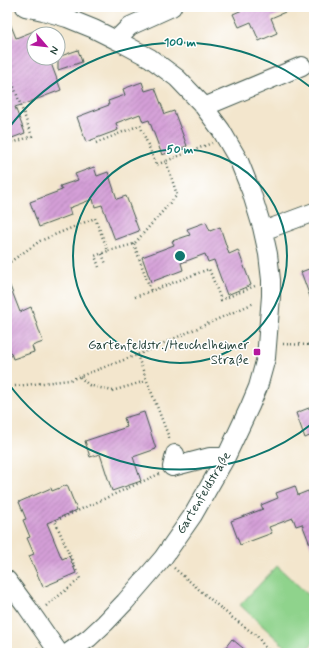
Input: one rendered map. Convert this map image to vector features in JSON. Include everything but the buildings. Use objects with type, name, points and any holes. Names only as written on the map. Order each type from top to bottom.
[{"type":"street","name":"Gartenfeldstraße","points":[[25,7],[67,18],[94,29],[150,58],[177,78],[204,107],[221,130],[239,161],[251,191],[268,254],[271,288],[266,358],[258,387],[226,457],[193,515],[163,558],[105,623],[89,638],[68,653]]},
{"type":"street","points":[[116,40],[130,26],[172,7]]},
{"type":"street","points":[[204,107],[302,66]]},
{"type":"street","points":[[263,231],[314,212]]},
{"type":"street","points":[[172,453],[226,457]]},
{"type":"street","points":[[7,580],[58,653]]},
{"type":"path","points":[[7,68],[32,136],[7,145]]},
{"type":"path","points":[[96,143],[140,125],[156,165],[225,137]]},
{"type":"path","points":[[99,267],[94,256],[134,244],[177,195],[166,161]]},
{"type":"path","points":[[7,264],[40,240],[95,218],[108,251]]},
{"type":"path","points":[[134,244],[150,291]]},
{"type":"path","points":[[102,254],[106,264]]},
{"type":"path","points":[[135,297],[209,270],[221,300],[271,288]]},
{"type":"path","points":[[7,387],[70,380],[80,377],[137,355],[271,288]]},
{"type":"path","points":[[267,344],[314,345]]},
{"type":"path","points":[[33,616],[80,579],[56,521],[172,453],[137,355]]},
{"type":"path","points":[[80,377],[89,386],[112,391],[146,381]]},
{"type":"path","points":[[163,558],[230,616],[257,636],[271,653]]},
{"type":"green space","points":[[277,566],[314,600],[314,642],[304,653],[292,653],[240,605]]},
{"type":"place","name":"Gartenfeldstr./Heuchelheimer Straße","points":[[257,352]]}]
